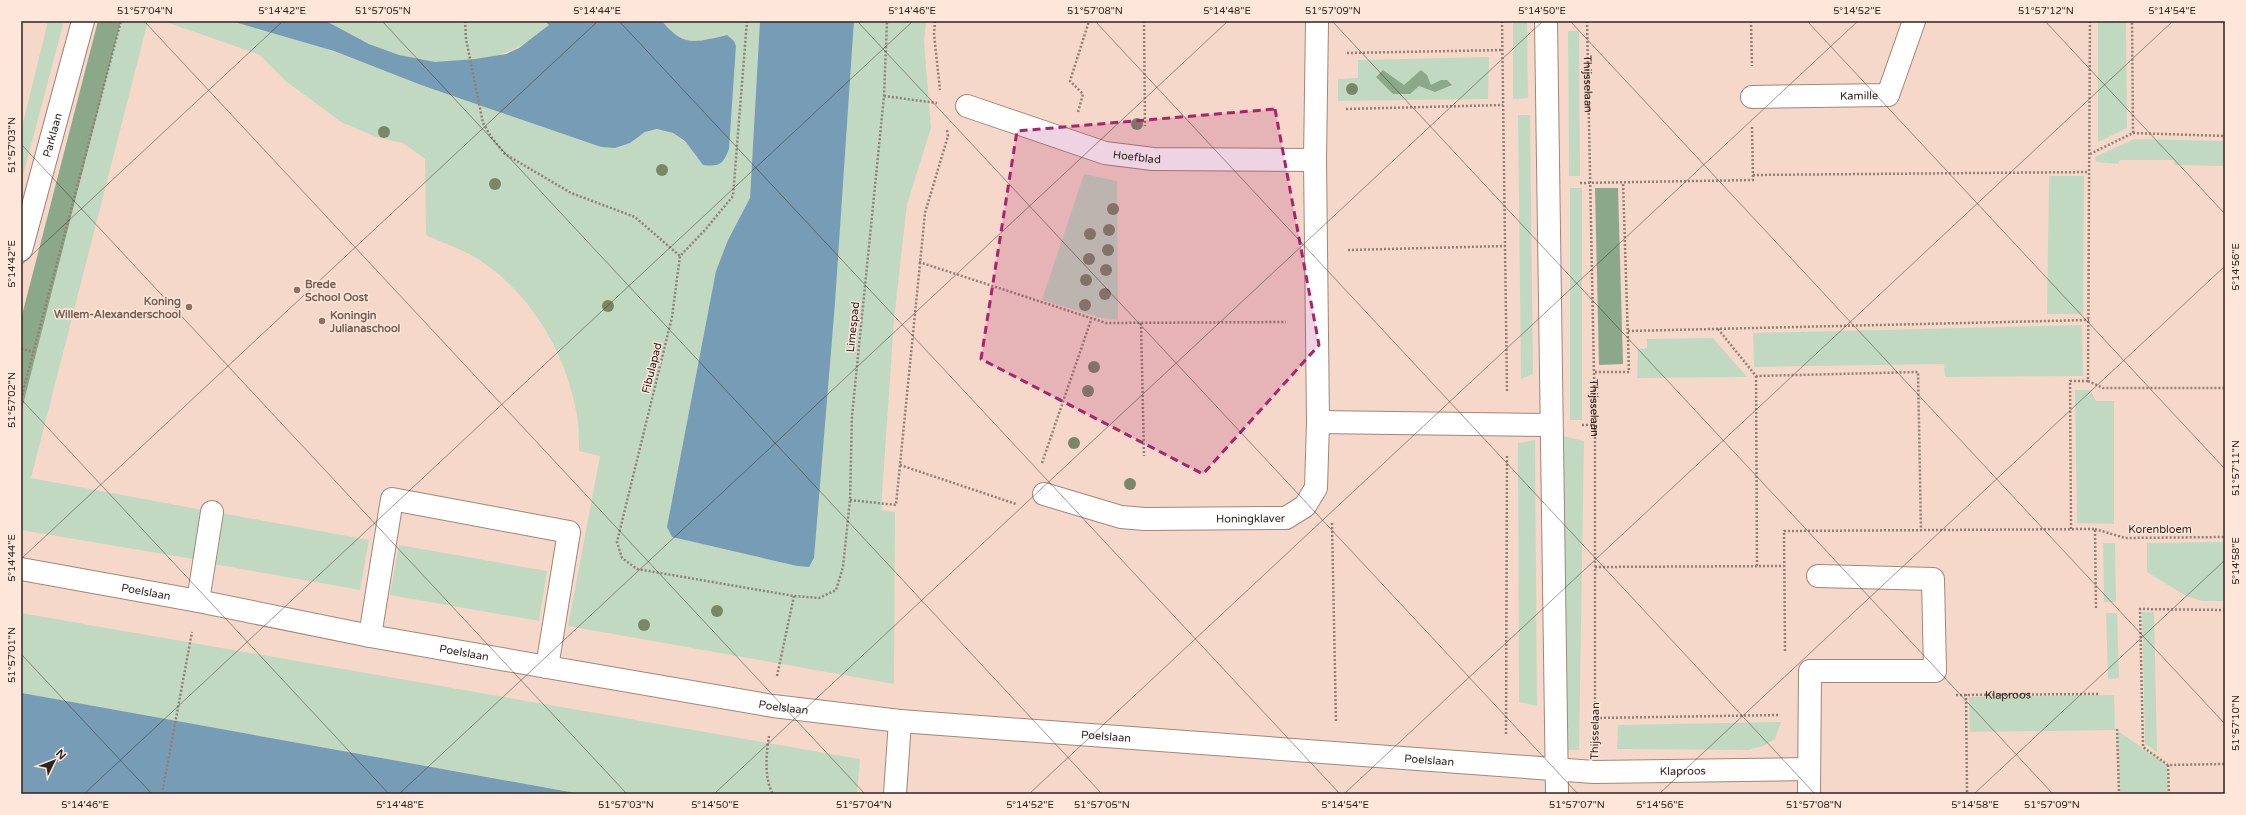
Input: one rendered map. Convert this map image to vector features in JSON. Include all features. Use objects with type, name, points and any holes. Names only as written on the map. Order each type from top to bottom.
[{"type":"street","name":"Parklaan","points":[[22,245],[83,21]]},
{"type":"street","points":[[1317,21],[1315,160],[1318,422],[1551,425]]},
{"type":"street","points":[[1546,21],[1557,794]]},
{"type":"street","name":"Kamille","points":[[1752,97],[1888,95],[1914,21]]},
{"type":"street","name":"Hoefblad","points":[[967,106],[1105,153],[1145,158],[1315,160]]},
{"type":"street","name":"Honingklaver","points":[[1039,492],[1129,518],[1286,518],[1305,506],[1316,488],[1318,422]]},
{"type":"street","points":[[370,636],[392,500],[570,532],[547,667]]},
{"type":"street","points":[[198,601],[212,512]]},
{"type":"street","name":"Poelslaan","points":[[21,569],[198,601],[370,636],[773,706],[900,721],[1556,770]]},
{"type":"street","points":[[1809,794],[1810,671],[1934,671],[1933,579],[1818,576]]},
{"type":"street","points":[[895,794],[900,721]]},
{"type":"street","name":"Klaproos","points":[[1556,770],[1594,772],[1809,769]]},
{"type":"path","points":[[21,399],[121,21]]},
{"type":"path","points":[[465,21],[466,40],[483,123],[492,138],[505,154],[571,192],[635,217],[680,256],[705,230],[733,196],[747,21]]},
{"type":"path","name":"Limespad","points":[[794,596],[819,598],[836,590],[843,567],[850,500],[852,416],[884,96],[887,21]]},
{"type":"path","points":[[935,21],[934,34],[941,96]]},
{"type":"path","points":[[1070,142],[1083,94],[1070,81],[1089,21]]},
{"type":"path","points":[[1144,21],[1145,158]]},
{"type":"path","points":[[1502,21],[1507,424],[1506,736]]},
{"type":"path","name":"Thijsselaan","points":[[1587,21],[1595,372],[1594,772]]},
{"type":"path","points":[[1591,182],[1753,180],[1751,21]]},
{"type":"path","points":[[2088,381],[2090,21]]},
{"type":"path","points":[[2132,21],[2133,133]]},
{"type":"path","points":[[1316,54],[1503,50]]},
{"type":"path","points":[[884,96],[942,103]]},
{"type":"path","points":[[1316,110],[1503,105]]},
{"type":"path","points":[[850,500],[896,505],[925,213],[948,136],[946,123]]},
{"type":"path","points":[[2090,154],[2133,133],[2225,136]]},
{"type":"path","points":[[1753,175],[2089,172]]},
{"type":"path","points":[[1595,372],[1628,372],[1623,182]]},
{"type":"path","points":[[1316,250],[1505,246]]},
{"type":"path","name":"Fibulapad","points":[[680,256],[672,317],[618,542],[622,558],[637,569],[794,596]]},
{"type":"path","points":[[919,262],[1091,320],[1106,323],[1316,321]]},
{"type":"path","points":[[900,465],[1022,506],[1029,502],[1039,492],[1047,445],[1091,320]]},
{"type":"path","points":[[1628,331],[2089,320]]},
{"type":"path","points":[[1141,323],[1144,456]]},
{"type":"path","points":[[1718,329],[1756,376],[1758,566]]},
{"type":"path","points":[[21,349],[34,352]]},
{"type":"path","points":[[1756,376],[1918,372],[1921,530]]},
{"type":"path","points":[[2071,529],[2070,381],[2088,381],[2103,388],[2225,388]]},
{"type":"path","points":[[1316,488],[1326,495],[1332,506],[1336,730]]},
{"type":"path","name":"Korenbloem","points":[[2095,529],[2125,538],[2225,537]]},
{"type":"path","points":[[1595,567],[1784,566]]},
{"type":"path","points":[[2225,610],[2140,609],[2143,747],[2168,765],[2225,764]]},
{"type":"path","points":[[162,794],[193,628]]},
{"type":"path","name":"Klaproos","points":[[1934,671],[1943,695],[2099,694]]},
{"type":"path","points":[[769,678],[777,679]]},
{"type":"path","points":[[1966,694],[1967,794]]},
{"type":"path","points":[[2117,729],[2119,794]]},
{"type":"path","points":[[2168,765],[2169,794]]},
{"type":"highlighted area","points":[[1275,109],[1319,345],[1203,474],[981,359],[1017,131]]},
{"type":"green space","points":[[48,21],[64,21],[21,183],[21,131]]},
{"type":"green space","points":[[98,21],[121,21],[21,413],[21,319]]},
{"type":"green space","points":[[121,21],[148,21],[31,478],[203,510],[193,559],[21,530],[21,413]]},
{"type":"green space","points":[[163,21],[231,21],[334,51],[421,85],[601,147],[629,143],[642,134],[652,130],[668,131],[682,139],[697,158],[729,149],[736,46],[734,41],[727,35],[699,41],[684,39],[677,36],[662,21],[760,21],[750,198],[728,240],[672,537],[797,566],[809,567],[835,303],[854,21],[926,21],[924,42],[931,128],[907,204],[894,319],[881,510],[895,512],[894,684],[568,626],[600,456],[579,451],[578,419],[572,392],[556,349],[544,328],[531,309],[500,275],[475,257],[426,235],[425,159],[403,143],[376,137],[341,122],[287,82],[260,55]]},
{"type":"green space","points":[[326,21],[545,21],[550,25],[529,41],[510,51],[478,59],[437,62],[405,57],[391,52],[352,35]]},
{"type":"green space","points":[[1513,21],[1527,21],[1528,98],[1513,99]]},
{"type":"green space","points":[[2098,21],[2126,21],[2127,128],[2098,142]]},
{"type":"green space","points":[[1568,31],[1579,31],[1580,176],[1569,176]]},
{"type":"green space","points":[[1489,57],[1488,99],[1338,101],[1338,79],[1358,78],[1358,60]]},
{"type":"green space","points":[[1383,70],[1404,85],[1421,70],[1427,75],[1431,85],[1441,80],[1447,80],[1452,85],[1435,92],[1419,86],[1410,94],[1393,94],[1376,77]]},
{"type":"green space","points":[[1518,115],[1530,115],[1533,374],[1521,379]]},
{"type":"green space","points":[[2134,139],[2225,141],[2225,166],[2175,165],[2174,160],[2120,160],[2119,164],[2096,162],[2095,157]]},
{"type":"green space","points":[[1084,174],[1117,181],[1118,320],[1101,318],[1042,300]]},
{"type":"green space","points":[[2049,176],[2084,176],[2083,314],[2047,314]]},
{"type":"green space","points":[[1570,188],[1582,188],[1582,420],[1570,420]]},
{"type":"green space","points":[[1595,188],[1618,188],[1623,364],[1599,365]]},
{"type":"green space","points":[[2082,325],[2083,376],[1945,377],[1944,364],[1754,367],[1753,333]]},
{"type":"green space","points":[[1713,338],[1747,377],[1637,378],[1638,349],[1647,348],[1647,339]]},
{"type":"green space","points":[[2075,390],[2090,390],[2096,401],[2114,401],[2114,524],[2077,523]]},
{"type":"green space","points":[[1562,436],[1584,441],[1579,750],[1565,750]]},
{"type":"green space","points":[[1535,440],[1537,706],[1519,702],[1518,443]]},
{"type":"green space","points":[[221,513],[369,540],[360,590],[213,564]]},
{"type":"green space","points":[[2225,542],[2225,601],[2202,601],[2186,596],[2147,572],[2147,543]]},
{"type":"green space","points":[[2103,543],[2115,543],[2116,602],[2104,602]]},
{"type":"green space","points":[[399,545],[547,571],[539,621],[390,595]]},
{"type":"green space","points":[[2142,612],[2154,612],[2157,752],[2145,744]]},
{"type":"green space","points":[[21,613],[860,759],[857,794],[581,794],[21,693]]},
{"type":"green space","points":[[2106,613],[2117,613],[2119,678],[2108,679]]},
{"type":"green space","points":[[2114,695],[2115,730],[1970,732],[1969,697]]},
{"type":"green space","points":[[1781,722],[1775,739],[1763,746],[1748,750],[1617,749],[1618,725]]},
{"type":"green space","points":[[2118,731],[2167,765],[2168,794],[2120,794]]},
{"type":"water","points":[[231,21],[326,21],[369,44],[399,55],[435,62],[475,59],[506,54],[519,48],[549,25],[545,21],[662,21],[677,36],[691,41],[707,40],[727,35],[734,41],[736,46],[729,149],[723,161],[717,165],[703,165],[685,141],[673,133],[657,129],[645,132],[630,143],[615,148],[601,147],[421,85],[334,51]]},
{"type":"water","points":[[760,21],[854,21],[835,303],[814,558],[809,567],[797,566],[672,537],[667,527],[716,271],[728,240],[750,198]]},
{"type":"water","points":[[22,693],[581,794],[21,794]]},
{"type":"place","name":"Brede School Oost","points":[[297,290]]},
{"type":"place","name":"Koning Willem-Alexanderschool","points":[[189,307]]},
{"type":"place","name":"Koningin Julianaschool","points":[[322,321]]}]
